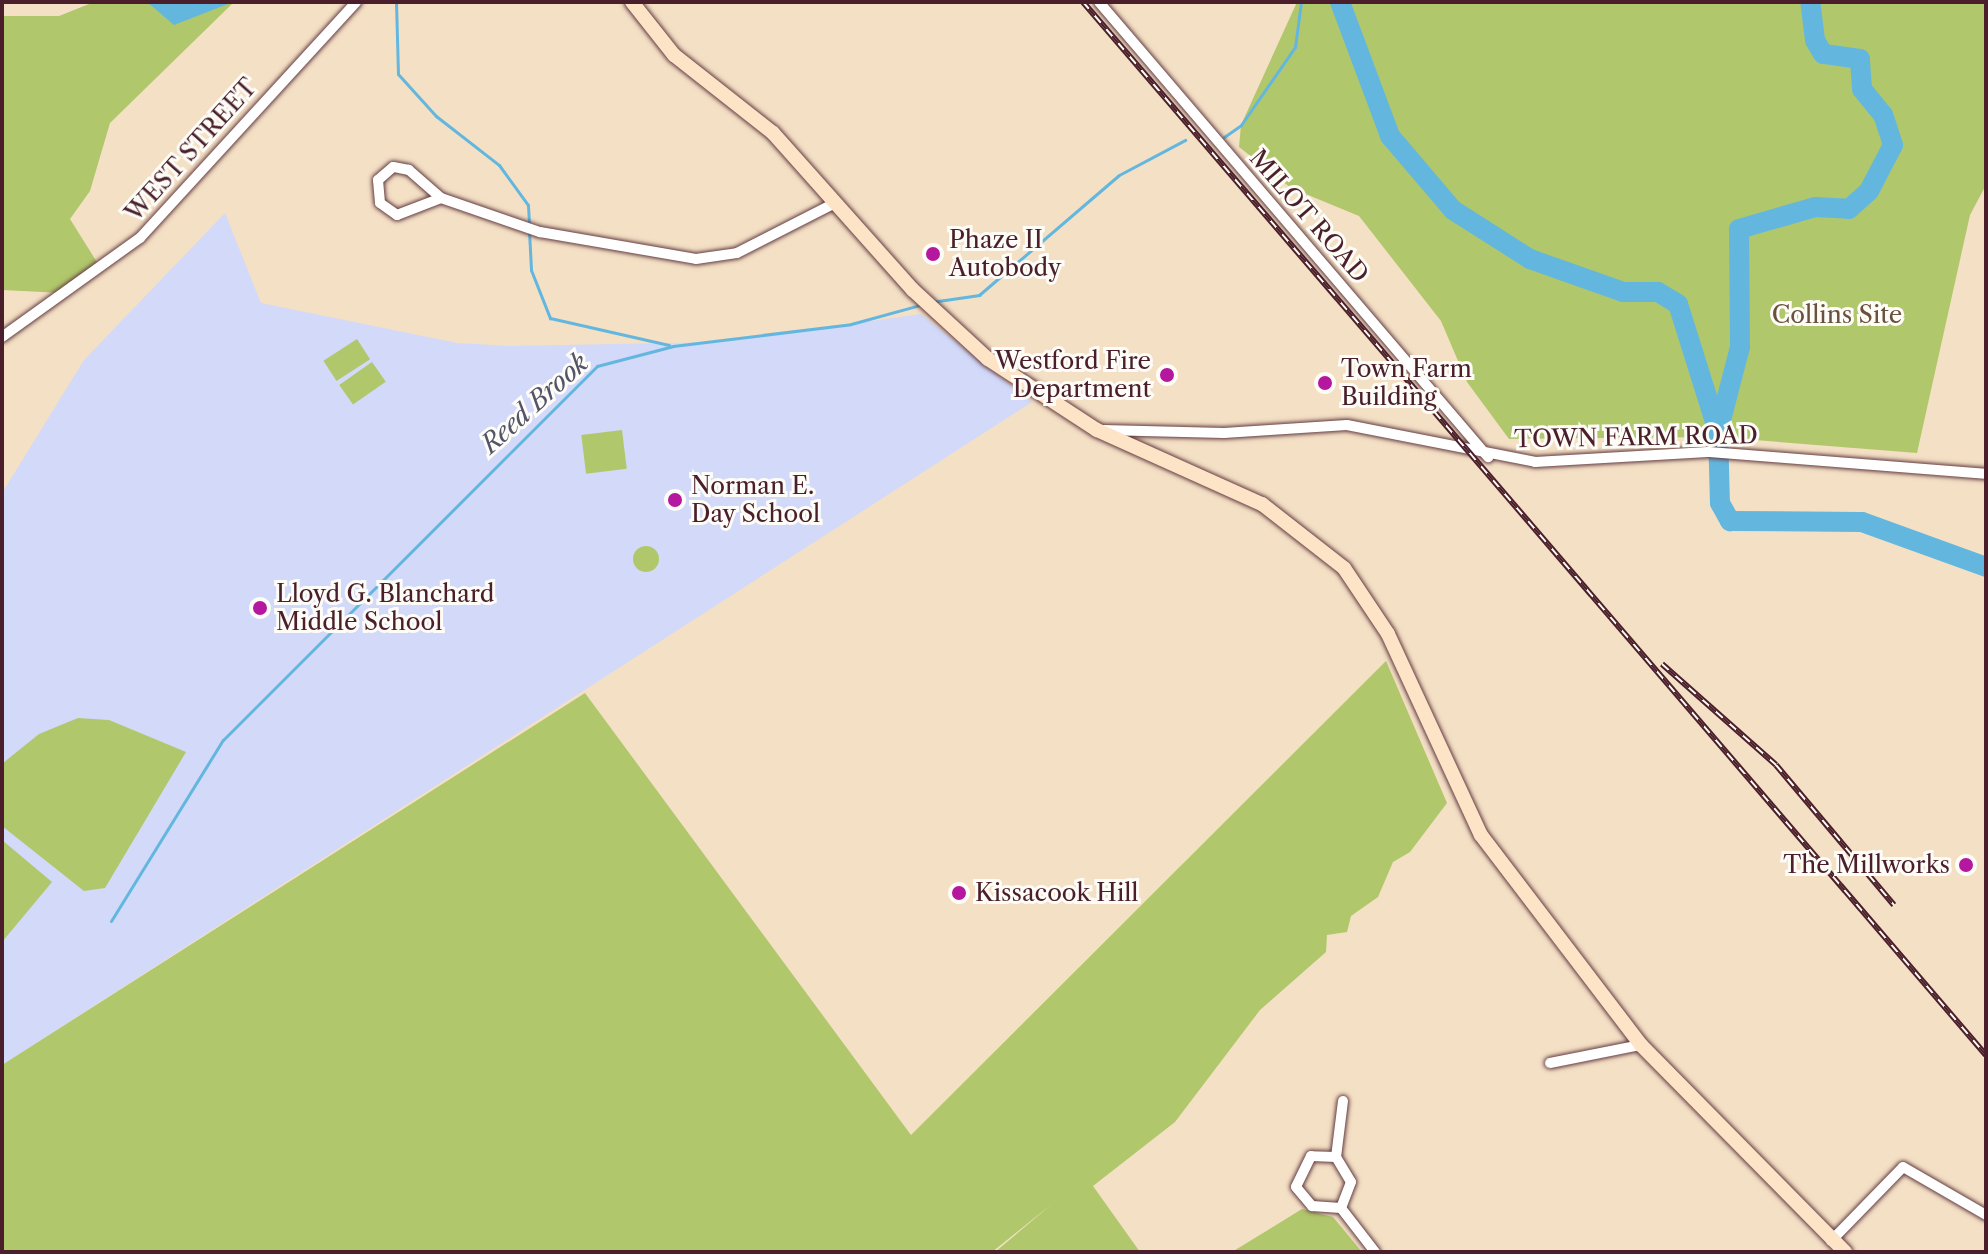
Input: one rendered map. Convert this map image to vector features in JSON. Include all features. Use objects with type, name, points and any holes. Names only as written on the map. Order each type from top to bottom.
[{"type":"main road","points":[[632,2],[674,55],[773,133],[931,309],[988,359],[1097,430],[1262,504],[1344,568],[1388,634],[1475,826],[1641,1045],[1845,1252]]},
{"type":"street","name":"WEST STREET","points":[[2,337],[140,238],[356,2]]},
{"type":"street","name":"MILOT ROAD","points":[[1099,2],[1488,457]]},
{"type":"street","points":[[441,198],[397,215],[380,203],[378,180],[393,167],[409,170],[441,198],[551,234],[696,259],[737,253],[835,203]]},
{"type":"street","name":"TOWN FARM ROAD","points":[[1097,430],[1347,425],[1488,457],[1581,463],[1708,452],[1986,474]]},
{"type":"street","points":[[1550,1063],[1641,1045]]},
{"type":"street","points":[[1341,1208],[1351,1182],[1336,1157],[1343,1101]]},
{"type":"street","points":[[1336,1157],[1311,1156],[1296,1187],[1312,1206],[1341,1208],[1375,1252]]},
{"type":"street","points":[[1831,1241],[1903,1167],[1986,1215]]},
{"type":"shaded area","name":"Lloyd G. Blanchard Middle School","points":[[225,213],[261,303],[457,343],[511,346],[721,342],[921,314],[1032,402],[2,1065],[2,493],[84,360]]},
{"type":"green space","points":[[94,2],[234,2],[110,123],[90,191],[70,219],[100,267],[63,293],[2,290],[2,16],[59,16]]},
{"type":"green space","name":"Collins Site","points":[[1297,2],[1986,2],[1986,185],[1970,215],[1917,453],[1717,437],[1509,439],[1467,382],[1441,321],[1359,216],[1291,188],[1239,147],[1241,125]]},
{"type":"green space","points":[[357,339],[370,359],[337,381],[323,361]]},
{"type":"green space","points":[[372,362],[386,382],[353,405],[339,385]]},
{"type":"green space","points":[[622,430],[627,469],[586,474],[581,435]]},
{"type":"green space","points":[[646,546],[655,550],[659,559],[655,568],[646,572],[637,568],[633,559],[637,550]]},
{"type":"green space","points":[[1386,661],[1447,803],[1410,852],[1393,862],[1378,897],[1351,916],[1347,932],[1327,935],[1326,952],[1260,1010],[1175,1122],[1093,1186],[1140,1252],[995,1252],[1052,1204],[992,1252],[2,1252],[2,1065],[585,693],[911,1135]]},
{"type":"green space","points":[[78,718],[109,720],[186,752],[105,888],[84,891],[2,826],[3,763],[39,734]]},
{"type":"green space","points":[[2,840],[52,882],[2,942]]},
{"type":"green space","points":[[1302,1209],[1333,1217],[1362,1252],[1232,1252]]},
{"type":"water","points":[[147,2],[233,2],[174,25]]},
{"type":"waterway","points":[[396,2],[398,74],[436,116],[499,165],[528,205],[529,224]]},
{"type":"waterway","points":[[1224,137],[1241,125],[1295,47],[1301,2]]},
{"type":"waterway","points":[[1340,2],[1390,136],[1453,210],[1530,259],[1623,292],[1658,292],[1678,304],[1718,432],[1720,503],[1730,521],[1862,522],[1986,567]]},
{"type":"waterway","points":[[1718,432],[1740,347],[1739,229],[1815,207],[1849,209],[1869,191],[1893,145],[1883,115],[1862,89],[1860,59],[1823,54],[1815,40],[1810,2]]},
{"type":"waterway","name":"Reed Brook","points":[[931,302],[979,295],[1119,175],[1185,140]]},
{"type":"waterway","points":[[529,231],[531,270],[550,318],[669,345]]},
{"type":"waterway","name":"Reed Brook","points":[[111,921],[223,740],[597,366],[673,346],[851,324],[920,305]]},
{"type":"railway","points":[[1083,2],[1986,1055]]},
{"type":"railway","points":[[1662,664],[1776,765],[1894,905]]},
{"type":"place","name":"Phaze II Autobody","points":[[933,254]]},
{"type":"place","name":"Westford Fire Department","points":[[1167,375]]},
{"type":"place","name":"Town Farm Building","points":[[1325,383]]},
{"type":"place","name":"Norman E. Day School","points":[[675,500]]},
{"type":"place","name":"Lloyd G. Blanchard Middle School","points":[[260,608]]},
{"type":"place","name":"The Millworks","points":[[1966,865]]},
{"type":"place","name":"Kissacook Hill","points":[[959,893]]}]
